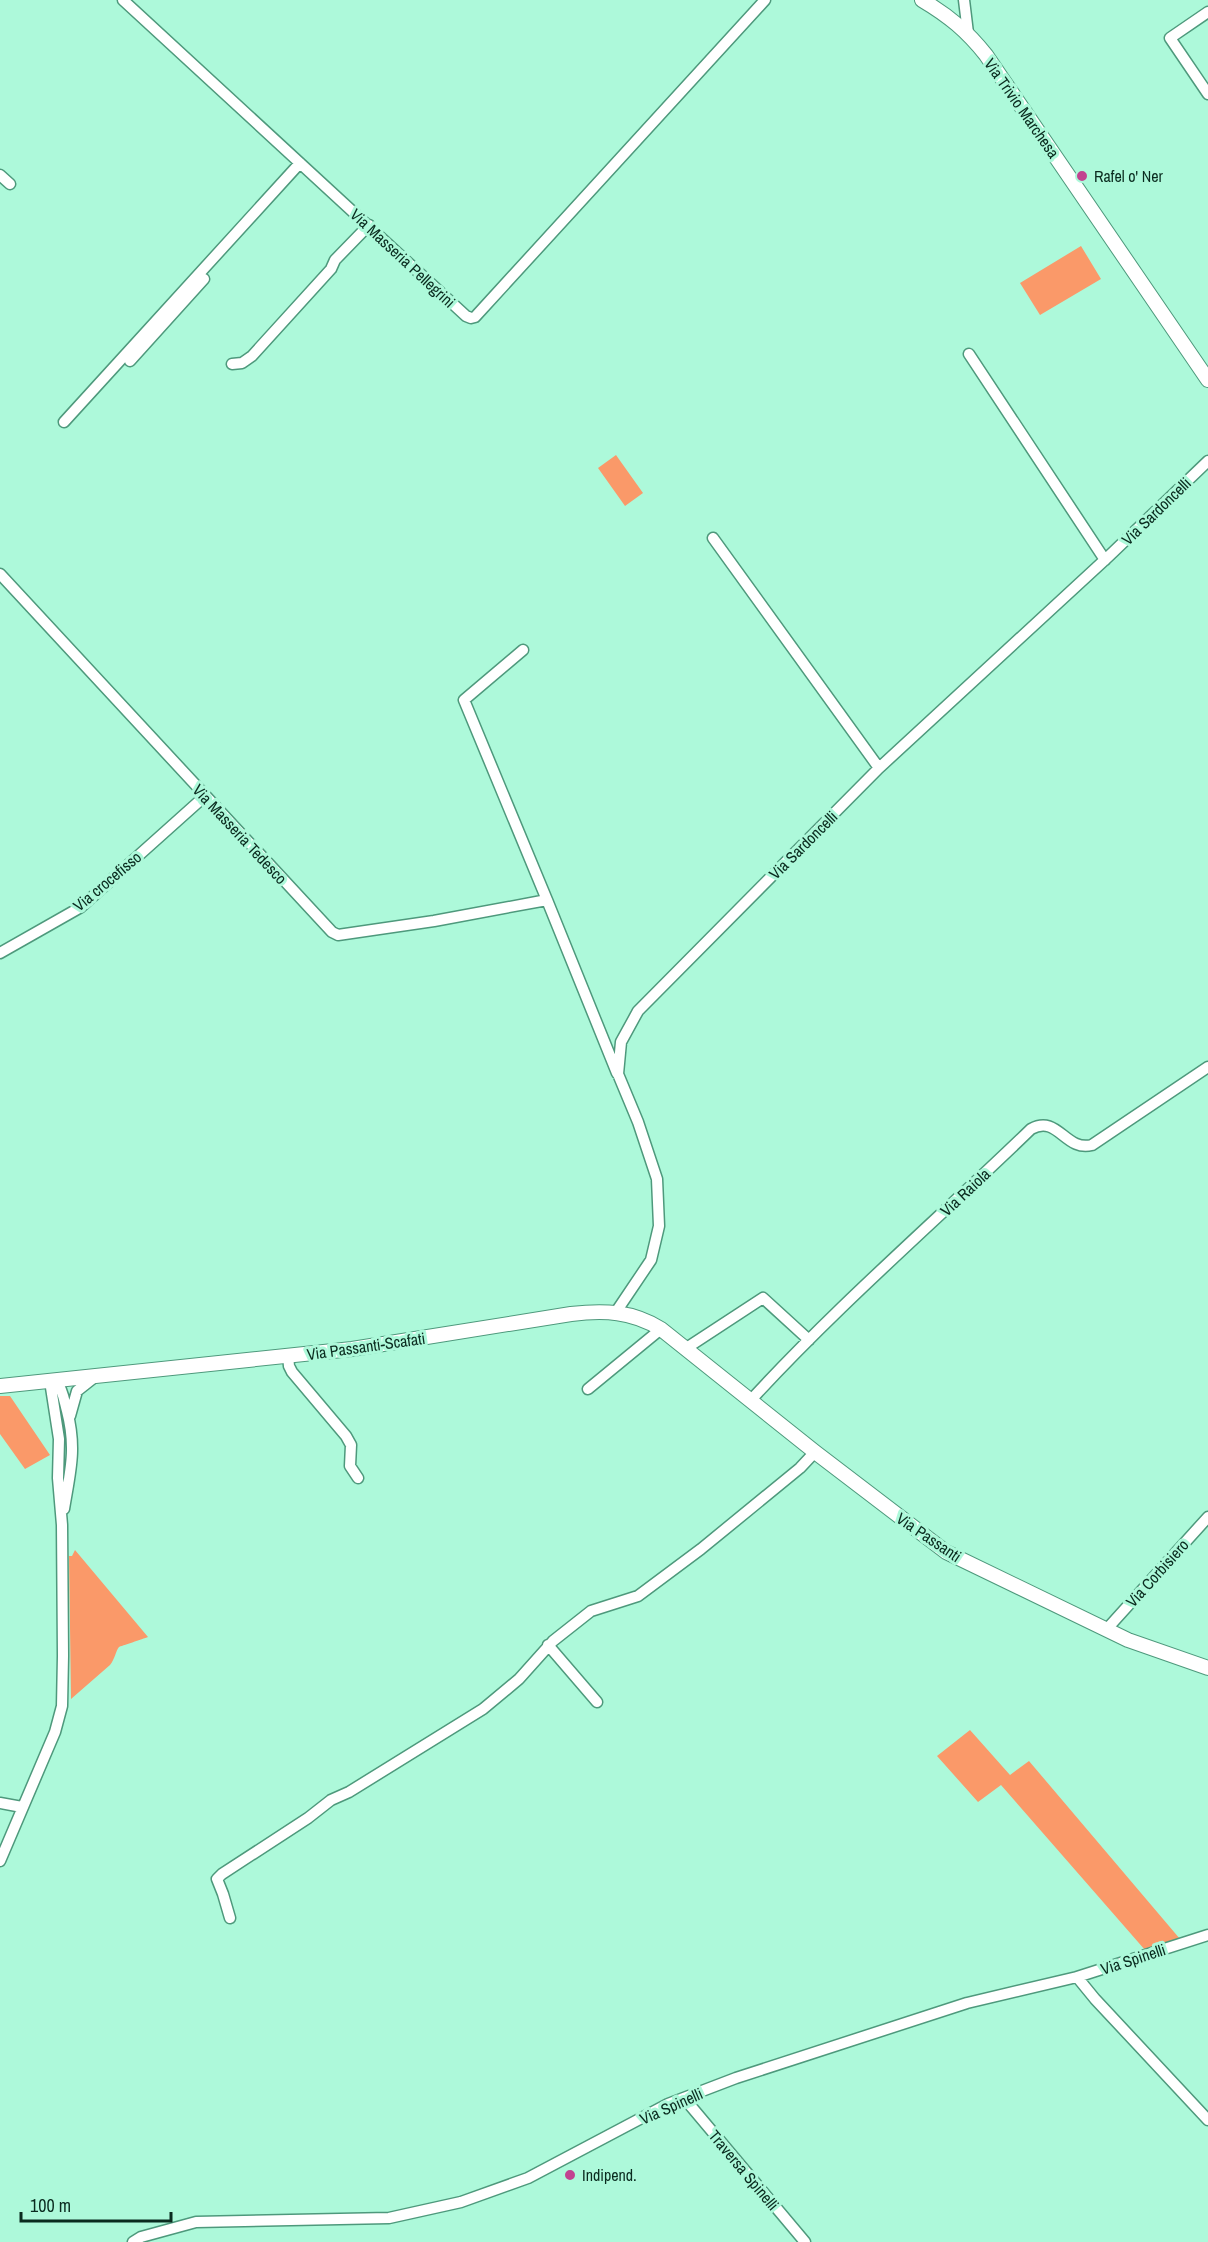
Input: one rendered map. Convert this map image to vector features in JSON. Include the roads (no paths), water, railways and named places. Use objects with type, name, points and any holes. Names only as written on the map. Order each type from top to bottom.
[{"type":"street","name":"Via Masseria Pellegrini","points":[[123,0],[466,316],[471,318],[476,317],[765,0]]},
{"type":"street","name":"Via Trivio Marchesa","points":[[922,0],[942,11],[968,33],[1029,117],[1208,380]]},
{"type":"street","points":[[964,0],[968,33]]},
{"type":"street","points":[[1207,13],[1170,38],[1208,94]]},
{"type":"street","points":[[115,377],[303,165]]},
{"type":"street","points":[[64,422],[303,165]]},
{"type":"street","points":[[0,175],[10,184]]},
{"type":"street","points":[[232,363],[242,363],[252,357],[331,269],[335,260],[369,225]]},
{"type":"street","points":[[969,354],[1105,560]]},
{"type":"street","name":"Via Sardoncelli","points":[[616,1312],[651,1260],[658,1226],[657,1179],[638,1122],[618,1074],[621,1042],[638,1011],[879,768],[1105,560],[1208,461]]},
{"type":"street","points":[[713,538],[879,768]]},
{"type":"street","name":"Via Masseria Tedesco","points":[[0,574],[327,928],[338,935],[434,921],[547,900]]},
{"type":"street","points":[[523,650],[464,700],[618,1074]]},
{"type":"street","name":"Via crocefisso","points":[[0,953],[81,907],[205,796]]},
{"type":"street","name":"Via Raiola","points":[[750,1401],[809,1340],[1031,1129],[1039,1125],[1048,1125],[1076,1146],[1092,1145],[1208,1067]]},
{"type":"street","points":[[685,1349],[764,1298],[809,1340]]},
{"type":"street","name":"Via Passanti-Scafati","points":[[0,1386],[288,1356],[407,1341],[595,1311],[616,1312],[647,1320],[712,1371]]},
{"type":"street","points":[[588,1389],[661,1329]]},
{"type":"street","points":[[288,1356],[292,1372],[346,1436],[352,1452],[350,1466],[358,1478]]},
{"type":"street","name":"Via Passanti","points":[[712,1371],[946,1552],[1128,1640],[1208,1668]]},
{"type":"street","points":[[70,1419],[77,1391],[96,1376]]},
{"type":"street","points":[[53,1380],[62,1388],[70,1419],[74,1452],[62,1525]]},
{"type":"street","points":[[0,1862],[55,1732],[62,1706],[62,1525],[58,1478],[59,1439],[53,1380]]},
{"type":"street","points":[[230,1918],[217,1880],[222,1874],[308,1818],[331,1800],[349,1792],[483,1709],[519,1679],[548,1645],[591,1611],[638,1596],[701,1549],[800,1468],[815,1452]]},
{"type":"street","name":"Via Corbisiero","points":[[1106,1630],[1208,1517]]},
{"type":"street","points":[[548,1645],[597,1702]]},
{"type":"street","points":[[0,1803],[22,1807]]},
{"type":"street","name":"Via Spinelli","points":[[133,2242],[141,2237],[196,2222],[388,2218],[461,2202],[528,2178],[668,2104],[746,2075],[967,2003],[1077,1977],[1208,1935]]},
{"type":"street","points":[[1077,1977],[1208,2120]]},
{"type":"street","name":"Traversa Spinelli","points":[[684,2098],[805,2242]]},
{"type":"place","name":"Rafel o' Ner","points":[[1082,176]]},
{"type":"place","name":"Indipend.","points":[[570,2175]]}]
